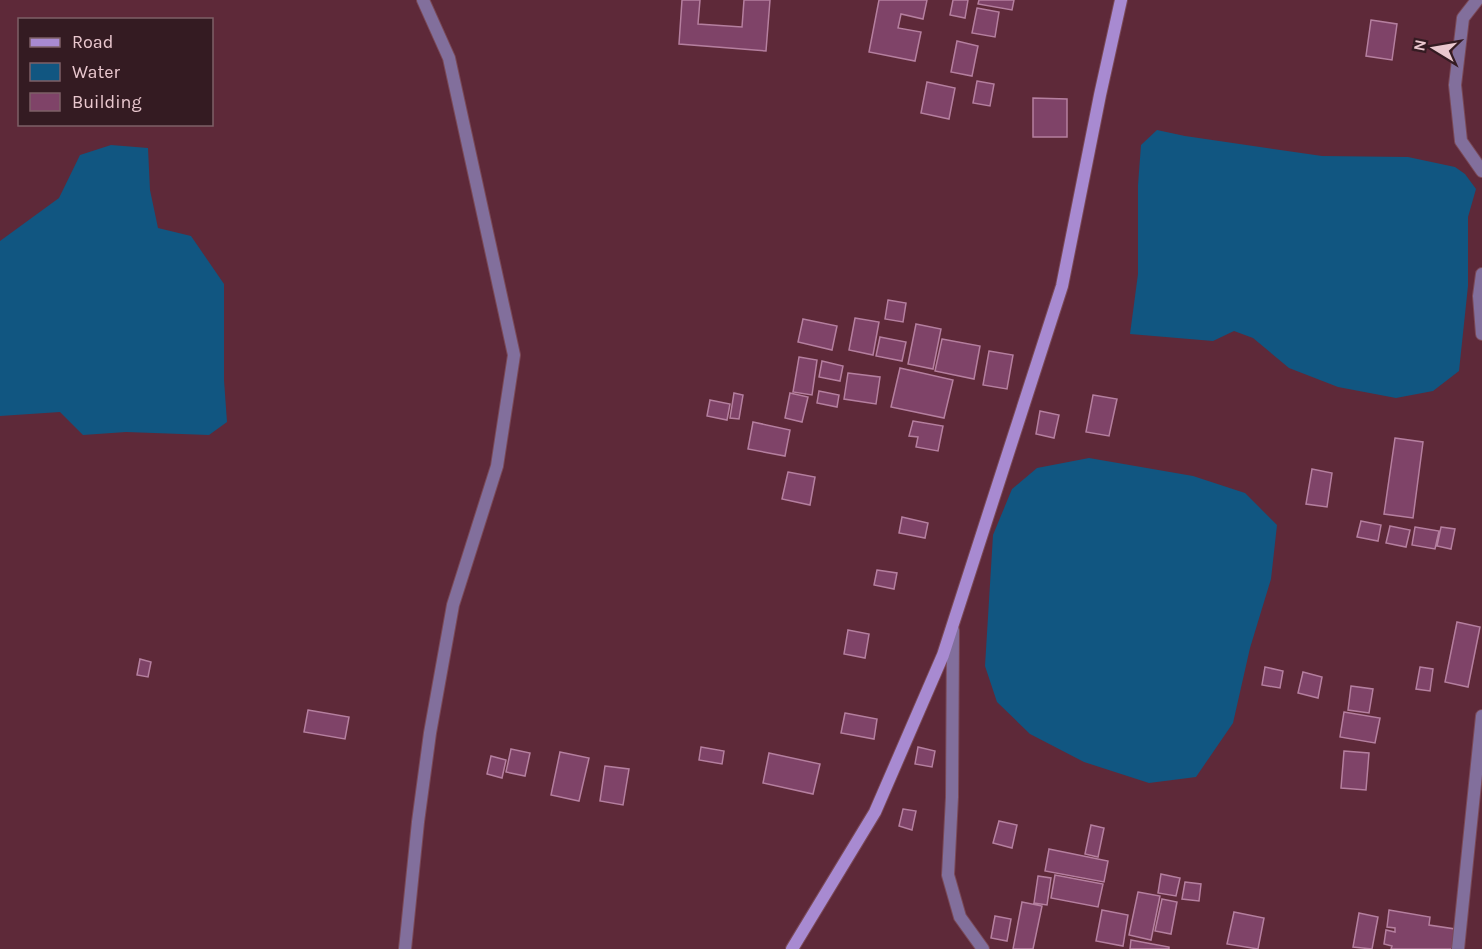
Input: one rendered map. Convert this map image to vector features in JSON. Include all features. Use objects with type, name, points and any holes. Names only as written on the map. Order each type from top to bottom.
[{"type":"street","points":[[405,949],[430,733],[453,605],[497,465],[514,355],[449,58],[423,0]]},
{"type":"street","points":[[792,949],[875,812],[943,655],[1062,286],[1121,0]]},
{"type":"street","points":[[1477,0],[1463,18],[1455,85],[1461,141],[1482,171]]},
{"type":"street","points":[[1482,274],[1479,296],[1482,334]]},
{"type":"street","points":[[953,623],[952,798],[948,875],[960,917],[983,949]]},
{"type":"street","points":[[1458,949],[1482,716]]},
{"type":"water","points":[[1157,130],[1322,156],[1408,157],[1455,167],[1465,174],[1476,189],[1468,217],[1468,286],[1459,371],[1433,391],[1396,398],[1338,387],[1289,368],[1253,338],[1234,331],[1213,341],[1130,334],[1138,274],[1138,185],[1141,145]]},
{"type":"water","points":[[111,145],[148,148],[150,190],[158,228],[191,236],[224,284],[224,380],[227,422],[209,435],[126,432],[83,435],[60,412],[0,416],[0,241],[59,198],[80,155]]},
{"type":"water","points":[[1089,458],[1193,476],[1245,493],[1277,525],[1271,579],[1250,648],[1233,723],[1196,777],[1149,783],[1084,762],[1030,734],[997,702],[985,666],[993,535],[1012,489],[1037,468]]},
{"type":"building","points":[[682,0],[700,0],[698,24],[742,27],[744,0],[770,0],[766,51],[679,44]]},
{"type":"building","points":[[879,0],[927,0],[923,19],[901,14],[898,28],[921,32],[915,61],[869,52]]},
{"type":"building","points":[[953,0],[968,0],[965,18],[950,15]]},
{"type":"building","points":[[979,0],[1014,0],[1012,10],[978,4]]},
{"type":"building","points":[[977,8],[999,12],[995,37],[972,33]]},
{"type":"building","points":[[1371,20],[1397,24],[1392,60],[1366,56]]},
{"type":"building","points":[[957,41],[978,46],[972,76],[951,72]]},
{"type":"building","points":[[977,81],[994,84],[990,106],[973,103]]},
{"type":"building","points":[[927,82],[955,88],[949,119],[921,113]]},
{"type":"building","points":[[1033,98],[1067,99],[1067,137],[1033,137]]},
{"type":"building","points":[[888,300],[906,303],[903,322],[885,319]]},
{"type":"building","points":[[855,318],[879,322],[873,355],[849,350]]},
{"type":"building","points":[[803,319],[837,326],[832,350],[798,342]]},
{"type":"building","points":[[916,324],[941,329],[933,369],[908,364]]},
{"type":"building","points":[[880,337],[906,342],[902,361],[876,356]]},
{"type":"building","points":[[942,339],[980,346],[974,379],[935,371]]},
{"type":"building","points":[[989,351],[1013,355],[1007,389],[983,385]]},
{"type":"building","points":[[799,357],[817,360],[812,395],[793,392]]},
{"type":"building","points":[[822,361],[843,366],[840,381],[819,377]]},
{"type":"building","points":[[900,368],[953,380],[944,418],[891,407]]},
{"type":"building","points":[[848,373],[880,377],[876,404],[844,399]]},
{"type":"building","points":[[819,391],[839,395],[837,407],[817,403]]},
{"type":"building","points":[[734,393],[743,395],[739,419],[730,418]]},
{"type":"building","points":[[790,393],[808,397],[802,422],[785,418]]},
{"type":"building","points":[[1093,395],[1117,399],[1109,436],[1086,432]]},
{"type":"building","points":[[710,400],[730,404],[727,420],[707,416]]},
{"type":"building","points":[[1040,411],[1059,415],[1054,438],[1036,434]]},
{"type":"building","points":[[913,421],[943,426],[938,451],[916,447],[918,437],[909,436]]},
{"type":"building","points":[[753,422],[790,430],[785,456],[748,449]]},
{"type":"building","points":[[1395,438],[1423,442],[1413,518],[1384,514]]},
{"type":"building","points":[[1312,469],[1332,473],[1327,507],[1306,504]]},
{"type":"building","points":[[788,472],[815,477],[810,505],[782,499]]},
{"type":"building","points":[[902,517],[928,523],[925,538],[899,533]]},
{"type":"building","points":[[1361,521],[1381,525],[1378,541],[1357,537]]},
{"type":"building","points":[[1390,526],[1410,530],[1406,547],[1386,543]]},
{"type":"building","points":[[1415,527],[1439,531],[1435,549],[1412,545]]},
{"type":"building","points":[[1441,527],[1455,529],[1451,549],[1437,546]]},
{"type":"building","points":[[877,570],[897,573],[894,589],[874,585]]},
{"type":"building","points":[[1457,622],[1480,627],[1468,687],[1445,682]]},
{"type":"building","points":[[848,630],[869,634],[865,658],[844,654]]},
{"type":"building","points":[[140,659],[151,662],[148,677],[137,675]]},
{"type":"building","points":[[1265,667],[1283,671],[1280,688],[1262,685]]},
{"type":"building","points":[[1420,667],[1433,669],[1430,691],[1416,689]]},
{"type":"building","points":[[1303,672],[1322,677],[1318,698],[1298,693]]},
{"type":"building","points":[[1351,686],[1373,689],[1369,713],[1348,710]]},
{"type":"building","points":[[308,710],[349,717],[345,739],[304,732]]},
{"type":"building","points":[[1344,712],[1380,718],[1375,743],[1340,737]]},
{"type":"building","points":[[845,713],[877,719],[874,739],[841,733]]},
{"type":"building","points":[[701,747],[724,751],[722,764],[699,760]]},
{"type":"building","points":[[918,747],[935,751],[932,767],[915,764]]},
{"type":"building","points":[[511,749],[530,753],[525,776],[506,772]]},
{"type":"building","points":[[1344,751],[1369,753],[1366,790],[1341,788]]},
{"type":"building","points":[[560,752],[589,758],[579,801],[551,795]]},
{"type":"building","points":[[769,753],[820,764],[813,794],[763,783]]},
{"type":"building","points":[[491,756],[506,760],[502,778],[487,774]]},
{"type":"building","points":[[605,766],[629,769],[623,805],[600,801]]},
{"type":"building","points":[[903,809],[916,811],[912,830],[899,826]]},
{"type":"building","points":[[999,821],[1017,825],[1012,848],[993,843]]},
{"type":"building","points":[[1091,825],[1104,828],[1098,857],[1085,854]]},
{"type":"building","points":[[1049,849],[1108,861],[1104,882],[1045,871]]},
{"type":"building","points":[[1161,874],[1180,878],[1176,896],[1158,893]]},
{"type":"building","points":[[1055,875],[1103,884],[1098,907],[1051,898]]},
{"type":"building","points":[[1038,876],[1051,878],[1047,905],[1034,903]]},
{"type":"building","points":[[1185,882],[1201,884],[1199,901],[1182,899]]},
{"type":"building","points":[[1138,892],[1160,896],[1151,940],[1129,935]]},
{"type":"building","points":[[1162,899],[1177,902],[1171,934],[1155,931]]},
{"type":"building","points":[[1022,902],[1042,906],[1033,949],[1013,949]]},
{"type":"building","points":[[1102,910],[1128,915],[1123,946],[1096,941]]},
{"type":"building","points":[[1389,910],[1430,917],[1429,925],[1455,929],[1452,949],[1391,949],[1392,946],[1384,944],[1386,930],[1395,932],[1395,928],[1387,927]]},
{"type":"building","points":[[1234,912],[1264,918],[1258,949],[1227,944]]},
{"type":"building","points":[[1359,913],[1378,917],[1372,949],[1353,947]]},
{"type":"building","points":[[995,916],[1011,919],[1007,941],[991,938]]},
{"type":"building","points":[[1131,940],[1169,947],[1169,949],[1130,949]]}]
